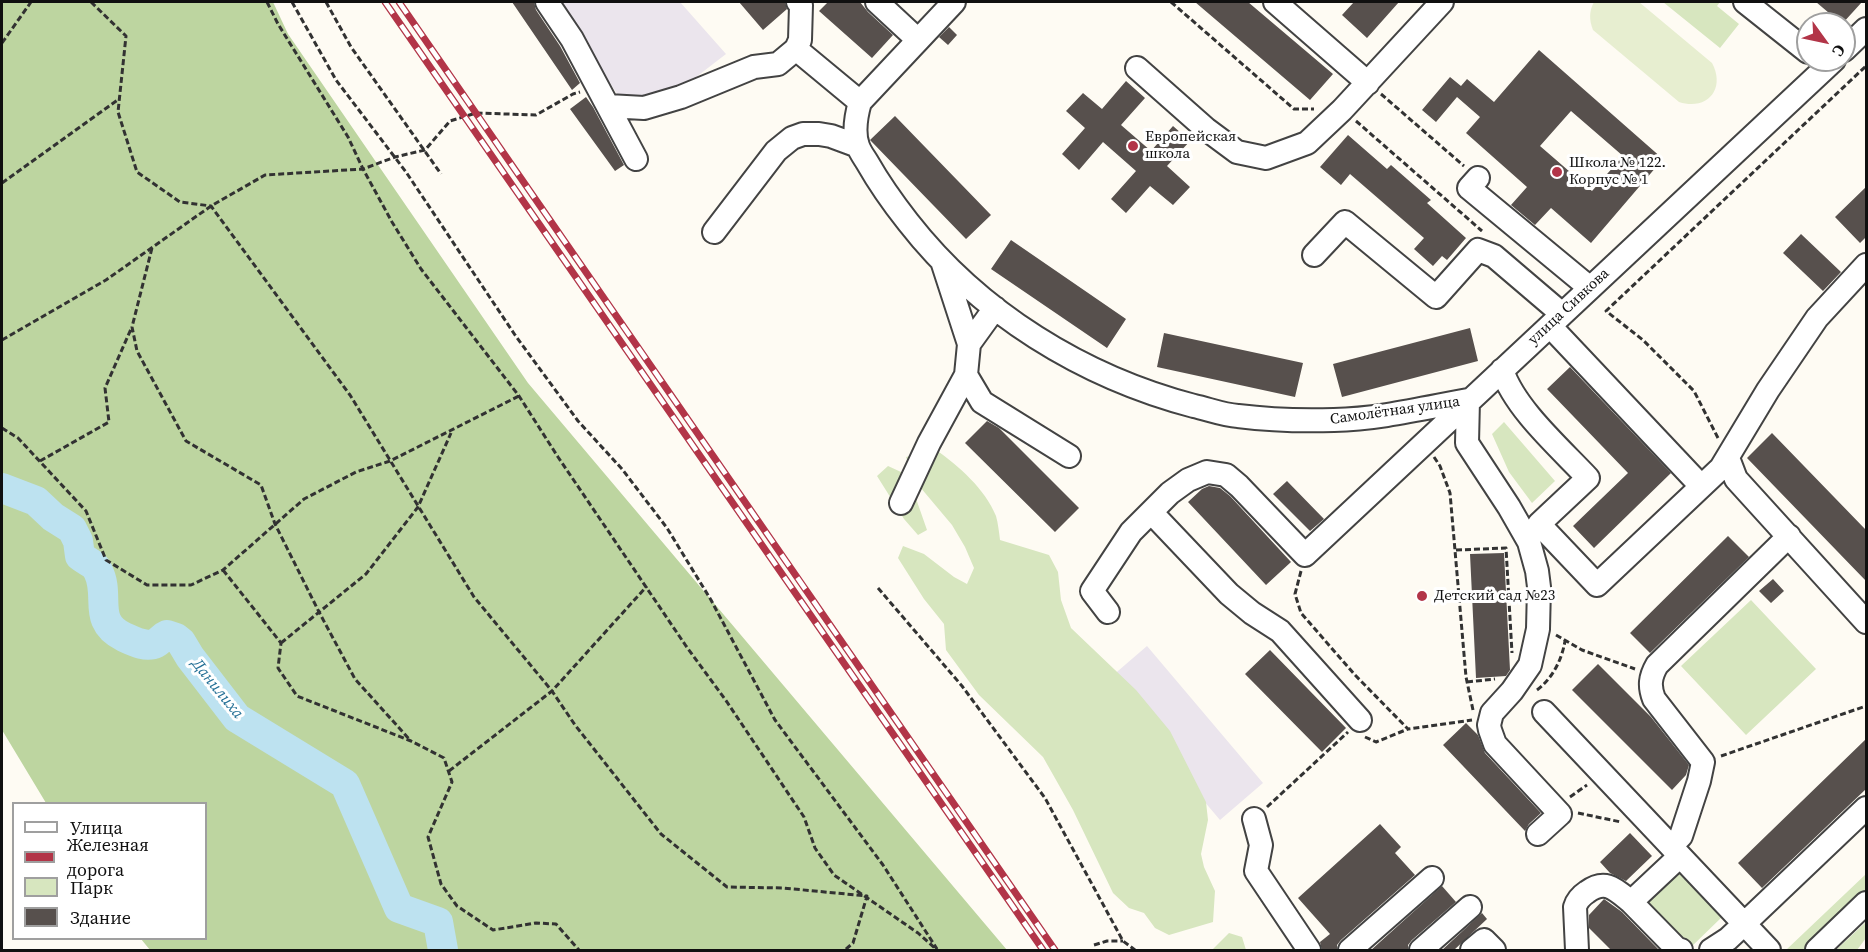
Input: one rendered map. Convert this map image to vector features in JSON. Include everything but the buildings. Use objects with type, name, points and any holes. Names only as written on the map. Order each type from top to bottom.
[{"type":"street","points":[[546,2],[572,39],[636,159]]},
{"type":"street","points":[[877,2],[918,40]]},
{"type":"street","points":[[796,49],[860,102],[954,2]]},
{"type":"street","points":[[1275,2],[1368,83]]},
{"type":"street","points":[[1137,68],[1206,129],[1237,152],[1266,158],[1307,143],[1368,83],[1442,2]]},
{"type":"street","points":[[1744,2],[1796,43]]},
{"type":"street","points":[[604,96],[644,108],[681,97],[754,67],[778,64],[796,49],[800,40],[801,3]]},
{"type":"street","name":"улица Сивкова","points":[[1305,555],[1590,288],[1816,72]]},
{"type":"street","name":"Самолётная улица","points":[[860,102],[855,130],[858,146],[891,201],[942,260],[995,308],[1035,337],[1111,378],[1172,400],[1236,416],[1286,420],[1335,420],[1407,412],[1468,400]]},
{"type":"street","points":[[714,232],[776,151],[792,138],[803,134],[819,134],[858,146]]},
{"type":"street","points":[[1478,178],[1469,188],[1590,288]]},
{"type":"street","points":[[1314,255],[1345,222],[1436,297],[1478,250],[1494,256],[1556,320],[1701,486]]},
{"type":"street","points":[[901,503],[929,443],[966,375],[969,344],[942,260]]},
{"type":"street","points":[[1502,370],[1519,404],[1588,478],[1539,524],[1597,585],[1721,468],[1768,390],[1817,318],[1866,265]]},
{"type":"street","points":[[969,344],[995,308]]},
{"type":"street","points":[[966,375],[982,402],[1069,456]]},
{"type":"street","points":[[1468,400],[1467,443],[1529,542],[1537,571],[1540,601],[1537,636],[1530,665],[1512,691],[1492,712],[1489,725],[1494,744],[1560,814],[1538,834]]},
{"type":"street","points":[[1728,458],[1736,479],[1866,621]]},
{"type":"street","points":[[1108,612],[1092,591],[1131,532],[1170,493],[1188,480],[1207,472],[1226,475],[1239,486],[1305,555]]},
{"type":"street","points":[[1151,512],[1229,594],[1252,613],[1280,631],[1355,725]]},
{"type":"street","points":[[1631,902],[1675,851],[1699,782],[1703,762],[1654,699],[1650,687],[1651,675],[1657,665],[1789,536]]},
{"type":"street","points":[[1544,712],[1769,951]]},
{"type":"street","points":[[1711,951],[1728,939],[1866,808]]},
{"type":"street","points":[[1254,819],[1261,845],[1256,870],[1309,951]]},
{"type":"street","points":[[1350,951],[1432,878]]},
{"type":"street","points":[[1577,951],[1575,907],[1577,901],[1596,886],[1605,885],[1631,902],[1681,951]]},
{"type":"street","points":[[1817,951],[1866,903]]},
{"type":"street","points":[[1421,951],[1470,907]]},
{"type":"street","points":[[1472,951],[1484,940],[1494,951]]},
{"type":"path","points":[[2,43],[31,2]]},
{"type":"path","points":[[91,2],[126,36],[118,112],[137,172],[180,202],[211,206],[350,395],[474,597],[552,692],[575,725],[661,834],[728,887],[783,888],[867,896]]},
{"type":"path","points":[[267,2],[278,24],[348,136],[363,169],[421,269],[519,396],[558,457],[804,817],[815,848],[834,875],[918,933],[937,951]]},
{"type":"path","points":[[292,2],[336,80],[395,157],[515,335],[571,411],[622,469],[667,528],[711,600],[775,720],[883,865],[937,951]]},
{"type":"path","points":[[326,2],[351,46],[441,174]]},
{"type":"path","points":[[1171,2],[1294,109],[1342,110],[1488,237],[1508,220]]},
{"type":"path","points":[[1728,458],[1694,391],[1643,340],[1606,311],[1866,66]]},
{"type":"path","points":[[1368,83],[1478,178]]},
{"type":"path","points":[[2,340],[106,280],[211,206],[265,175],[363,169],[395,157],[425,150],[450,121],[476,113],[536,115],[573,94],[604,96]]},
{"type":"path","points":[[2,183],[119,99]]},
{"type":"path","points":[[40,461],[109,422],[105,388],[132,327],[153,247]]},
{"type":"path","points":[[132,327],[137,351],[186,441],[261,485],[275,524],[355,679],[411,741]]},
{"type":"path","points":[[2,428],[18,438],[86,511],[106,560],[147,585],[191,585],[223,570],[304,499],[356,472],[390,461],[519,396]]},
{"type":"path","points":[[451,431],[418,507],[366,574],[281,643],[278,668],[297,696],[411,741],[444,758],[452,782],[429,837],[441,884],[457,906],[493,930],[536,923],[556,924],[579,951]]},
{"type":"path","points":[[1436,459],[1450,493],[1467,682],[1473,710]]},
{"type":"path","points":[[1456,550],[1506,548],[1512,654]]},
{"type":"path","points":[[1305,555],[1295,594],[1301,613],[1354,675],[1408,729]]},
{"type":"path","points":[[223,570],[281,643]]},
{"type":"path","points":[[448,771],[552,692],[647,586]]},
{"type":"path","points":[[878,588],[962,686],[1045,798],[1123,941],[1135,951]]},
{"type":"path","points":[[1540,601],[1557,636],[1582,650],[1651,675]]},
{"type":"path","points":[[1467,682],[1502,679]]},
{"type":"path","points":[[1703,762],[1866,706]]},
{"type":"path","points":[[1254,819],[1355,725],[1376,742],[1408,729],[1479,719]]},
{"type":"path","points":[[1554,808],[1621,822]]},
{"type":"path","points":[[845,951],[853,943],[867,896]]},
{"type":"path","points":[[1094,945],[1107,941],[1123,941]]},
{"type":"shaded area","points":[[555,2],[680,2],[726,54],[678,91],[620,98]]},
{"type":"shaded area","points":[[1147,646],[1263,783],[1220,820],[1104,683]]},
{"type":"green space","points":[[2,2],[273,2],[288,34],[528,383],[1007,950],[150,950],[142,940],[207,940],[207,802],[45,802],[2,730]]},
{"type":"green space","points":[[1594,2],[1639,2],[1712,63],[1717,81],[1711,96],[1698,103],[1679,102],[1593,30],[1590,16]]},
{"type":"green space","points":[[1663,2],[1720,2],[1717,6],[1739,24],[1720,48]]},
{"type":"green space","points":[[1504,422],[1555,481],[1532,503],[1509,472],[1492,434]]},
{"type":"green space","points":[[936,450],[954,463],[978,487],[996,516],[1000,540],[1049,555],[1058,572],[1061,600],[1071,628],[1136,690],[1170,731],[1206,802],[1208,820],[1201,854],[1215,891],[1213,922],[1169,935],[1155,928],[1144,913],[1129,908],[1113,893],[1073,810],[1043,757],[979,695],[946,650],[944,624],[924,599],[898,558],[903,546],[924,554],[967,584],[974,568],[952,525],[915,481],[906,457]]},
{"type":"green space","points":[[888,466],[901,472],[913,490],[927,530],[918,535],[904,519],[877,476]]},
{"type":"green space","points":[[1751,600],[1816,669],[1746,735],[1681,666]]},
{"type":"green space","points":[[1678,869],[1723,916],[1688,950],[1643,903]]},
{"type":"green space","points":[[1866,874],[1866,890],[1803,950],[1786,950]]},
{"type":"green space","points":[[1866,922],[1866,938],[1857,950],[1836,950]]},
{"type":"green space","points":[[1229,933],[1242,937],[1246,950],[1212,950]]},
{"type":"waterway","name":"Данилиха","points":[[2,488],[36,501],[53,517],[72,529],[78,541],[80,556],[93,564],[98,571],[103,590],[105,616],[114,631],[144,644],[156,643],[167,635],[176,638],[237,718],[345,784],[399,908],[438,922],[443,950]]},
{"type":"railway","points":[[385,2],[1043,950]]},
{"type":"railway","points":[[399,2],[1055,950]]},
{"type":"place","name":"Европейская школа","points":[[1133,146]]},
{"type":"place","name":"Школа № 122. Корпус № 1","points":[[1557,172]]},
{"type":"place","name":"Детский сад №23","points":[[1422,596]]}]
